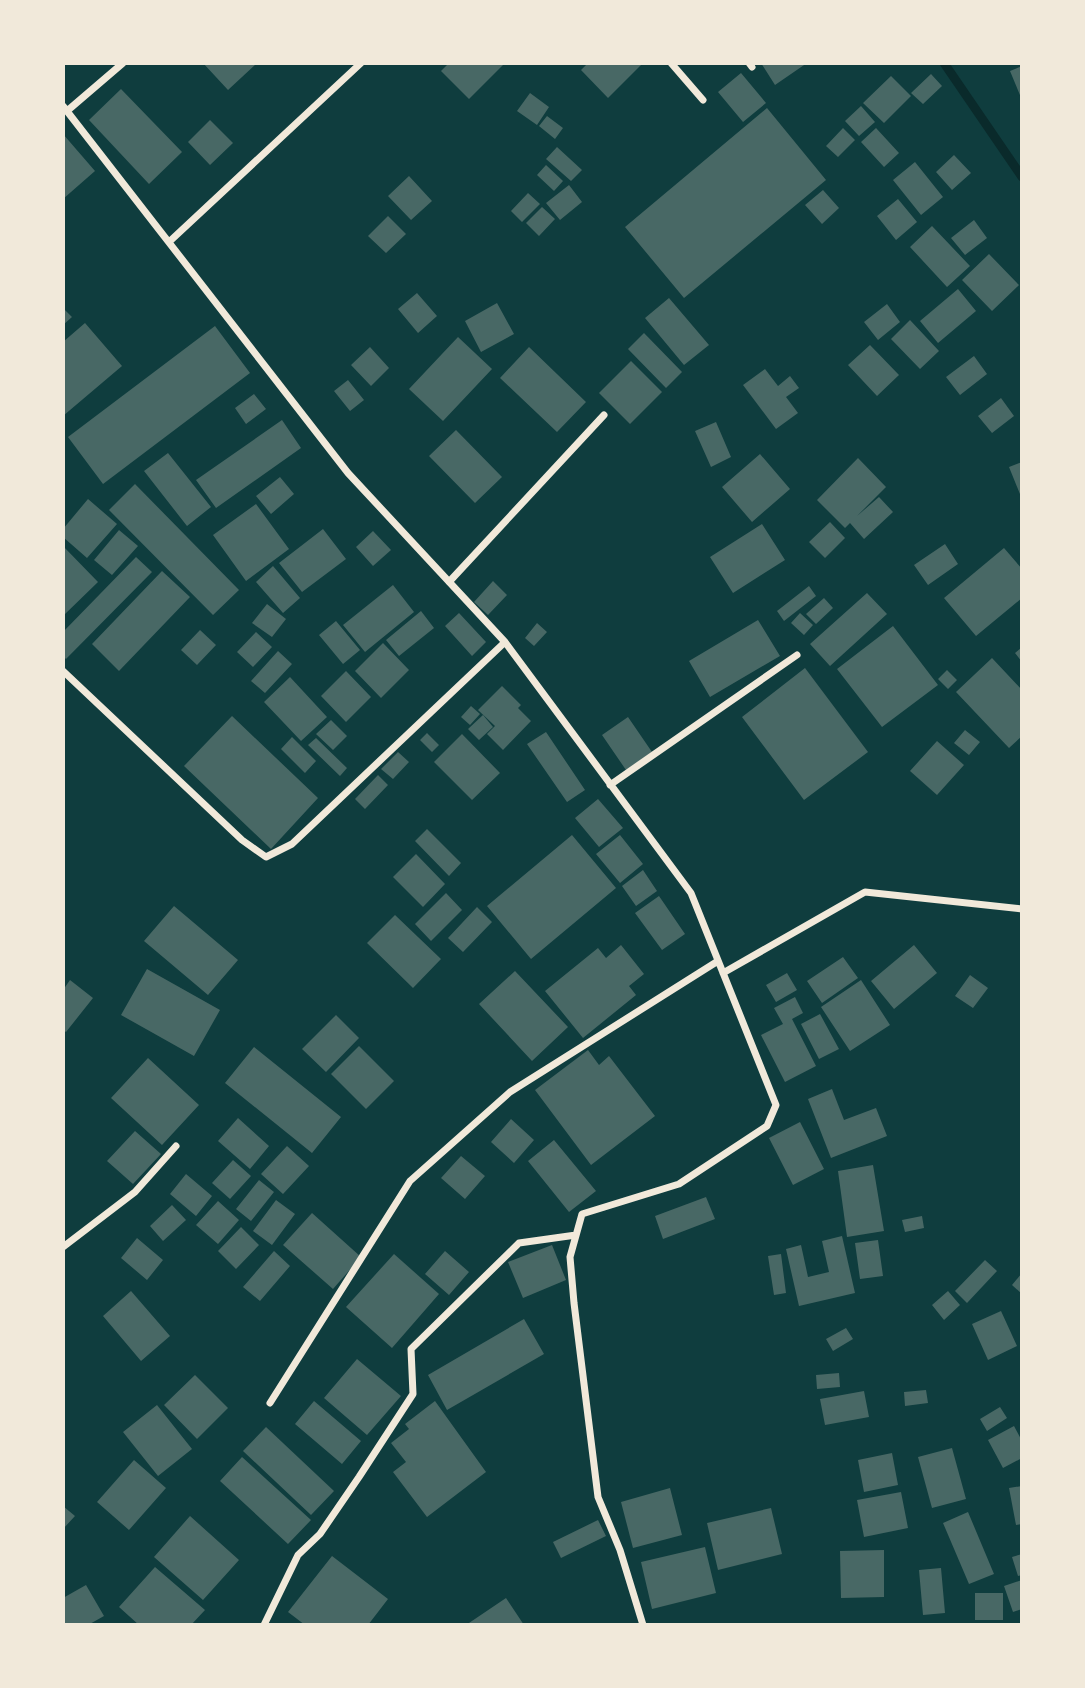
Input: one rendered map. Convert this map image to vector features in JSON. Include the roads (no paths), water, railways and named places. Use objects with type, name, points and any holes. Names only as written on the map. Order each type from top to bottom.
[{"type":"street","points":[[123,63],[65,108],[348,472],[505,642],[691,893],[776,1105],[766,1126],[679,1184],[582,1214],[570,1257],[598,1497],[621,1550],[643,1625]]},
{"type":"street","points":[[169,242],[361,63]]},
{"type":"street","points":[[671,63],[703,100]]},
{"type":"street","points":[[449,582],[604,415]]},
{"type":"street","points":[[63,671],[242,840],[266,857],[292,844],[505,642]]},
{"type":"street","points":[[610,785],[797,655]]},
{"type":"street","points":[[723,973],[865,892],[1022,909]]},
{"type":"street","points":[[270,1403],[410,1181],[510,1092],[719,961]]},
{"type":"street","points":[[63,1247],[135,1192],[176,1146]]},
{"type":"street","points":[[264,1625],[298,1555],[320,1534],[413,1394],[411,1349],[519,1243],[576,1235]]},
{"type":"waterway","points":[[944,63],[1022,177]]}]
